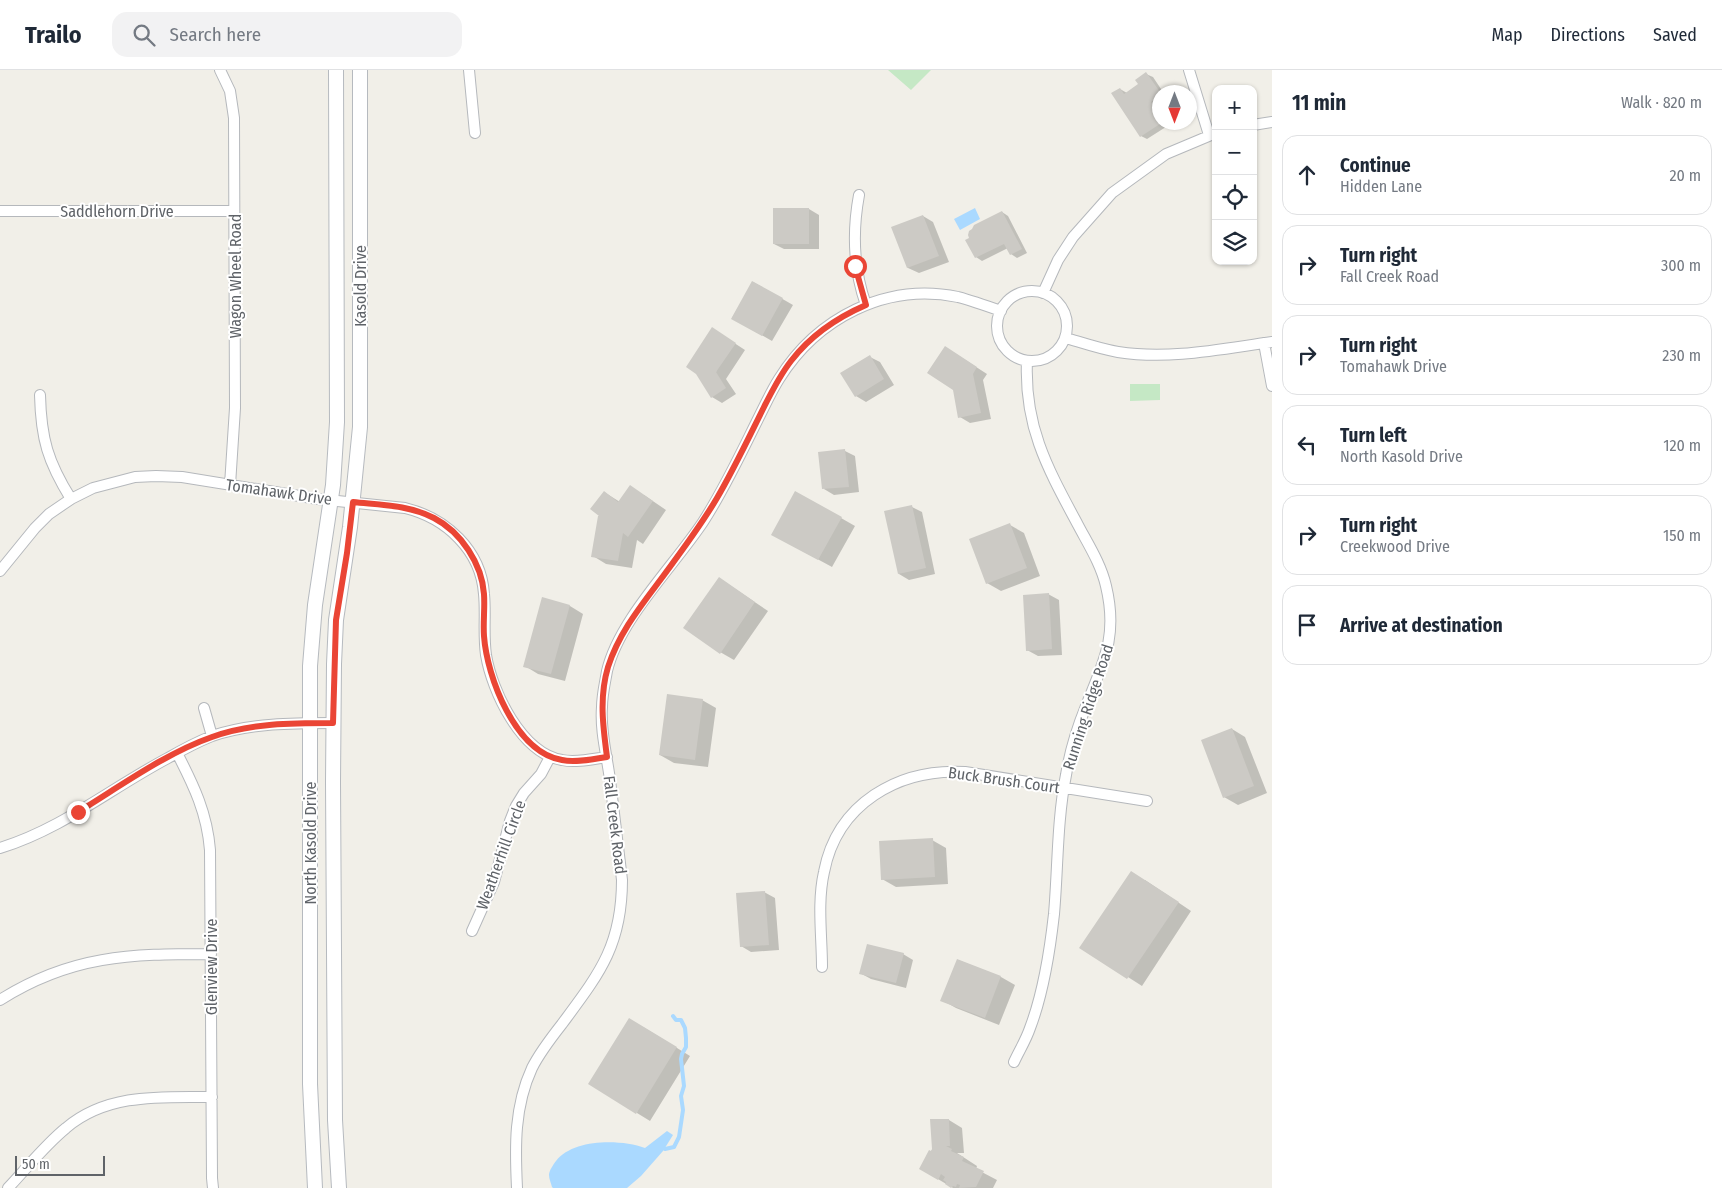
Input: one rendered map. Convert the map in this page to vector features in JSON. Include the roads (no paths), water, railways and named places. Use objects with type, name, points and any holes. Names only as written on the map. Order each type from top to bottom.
[{"type":"main road","name":"Kasold Drive","points":[[331,500],[337,422],[336,70]]},
{"type":"main road","name":"Kasold Drive","points":[[353,502],[360,403],[360,70]]},
{"type":"main road","name":"North Kasold Drive","points":[[315,1188],[310,1084],[311,639],[331,500]]},
{"type":"main road","name":"North Kasold Drive","points":[[339,1188],[335,1110],[333,723],[336,620],[353,502]]},
{"type":"street","name":"Wagon Wheel Road","points":[[220,70],[230,91],[233,104],[235,408],[230,485]]},
{"type":"street","points":[[469,70],[475,133]]},
{"type":"street","points":[[1043,293],[1058,260],[1073,237],[1112,193],[1166,154],[1212,134],[1189,70]]},
{"type":"street","points":[[1257,124],[1272,122]]},
{"type":"street","points":[[859,195],[855,216],[855,266],[866,305]]},
{"type":"street","name":"Saddlehorn Drive","points":[[0,211],[234,212]]},
{"type":"street","points":[[1034,291],[1043,293],[1054,298],[1064,311],[1068,327],[1066,338],[1060,349],[1050,357],[1039,361],[1027,361],[1017,358],[1008,352],[1001,343],[998,321],[1001,311],[1006,302],[1014,296],[1024,292],[1034,291]]},
{"type":"street","name":"Fall Creek Road","points":[[517,1188],[515,1134],[524,1087],[541,1053],[603,966],[613,944],[619,922],[622,902],[622,880],[601,709],[611,661],[628,623],[702,522],[719,495],[778,381],[808,342],[828,325],[866,305],[897,296],[920,294],[958,297],[1001,311]]},
{"type":"street","points":[[1066,338],[1118,352],[1153,354],[1206,352],[1268,342],[1272,386]]},
{"type":"street","name":"Running Ridge Road","points":[[1014,1062],[1030,1028],[1041,991],[1054,915],[1064,788],[1074,740],[1105,661],[1109,641],[1110,605],[1100,566],[1042,455],[1029,408],[1026,378],[1027,361]]},
{"type":"street","points":[[40,395],[40,418],[48,457],[71,499]]},
{"type":"street","name":"Tomahawk Drive","points":[[0,571],[49,514],[71,499],[93,488],[135,477],[182,477],[331,500],[418,511],[435,518],[446,526],[464,544],[477,568],[484,593],[484,635],[487,657],[494,682],[515,724],[538,750],[550,757],[562,761],[576,761],[607,757]]},
{"type":"street","points":[[204,708],[212,736]]},
{"type":"street","points":[[0,848],[53,827],[177,753],[212,736],[235,730],[269,725],[333,723]]},
{"type":"street","name":"Glenview Drive","points":[[177,753],[197,792],[208,830],[210,850],[213,1188]]},
{"type":"street","name":"Weatherhill Circle","points":[[472,931],[494,882],[510,821],[516,806],[524,793],[541,774],[550,757]]},
{"type":"street","name":"Buck Brush Court","points":[[822,967],[821,889],[829,853],[846,822],[876,793],[892,784],[912,776],[948,771],[1147,801]]},
{"type":"street","points":[[0,1000],[29,983],[80,964],[108,958],[142,955],[211,954]]},
{"type":"street","points":[[8,1188],[60,1132],[94,1110],[138,1098],[212,1097]]},
{"type":"water","points":[[975,208],[980,219],[960,230],[954,219]]},
{"type":"water","points":[[667,1131],[673,1135],[663,1151],[641,1176],[627,1188],[552,1187],[549,1175],[551,1168],[564,1154],[574,1148],[610,1142],[645,1148]]},
{"type":"waterway","points":[[665,1149],[674,1147],[679,1137],[683,1110],[681,1096],[684,1086],[681,1059],[686,1047],[685,1028],[681,1020],[676,1020],[673,1016]]}]
